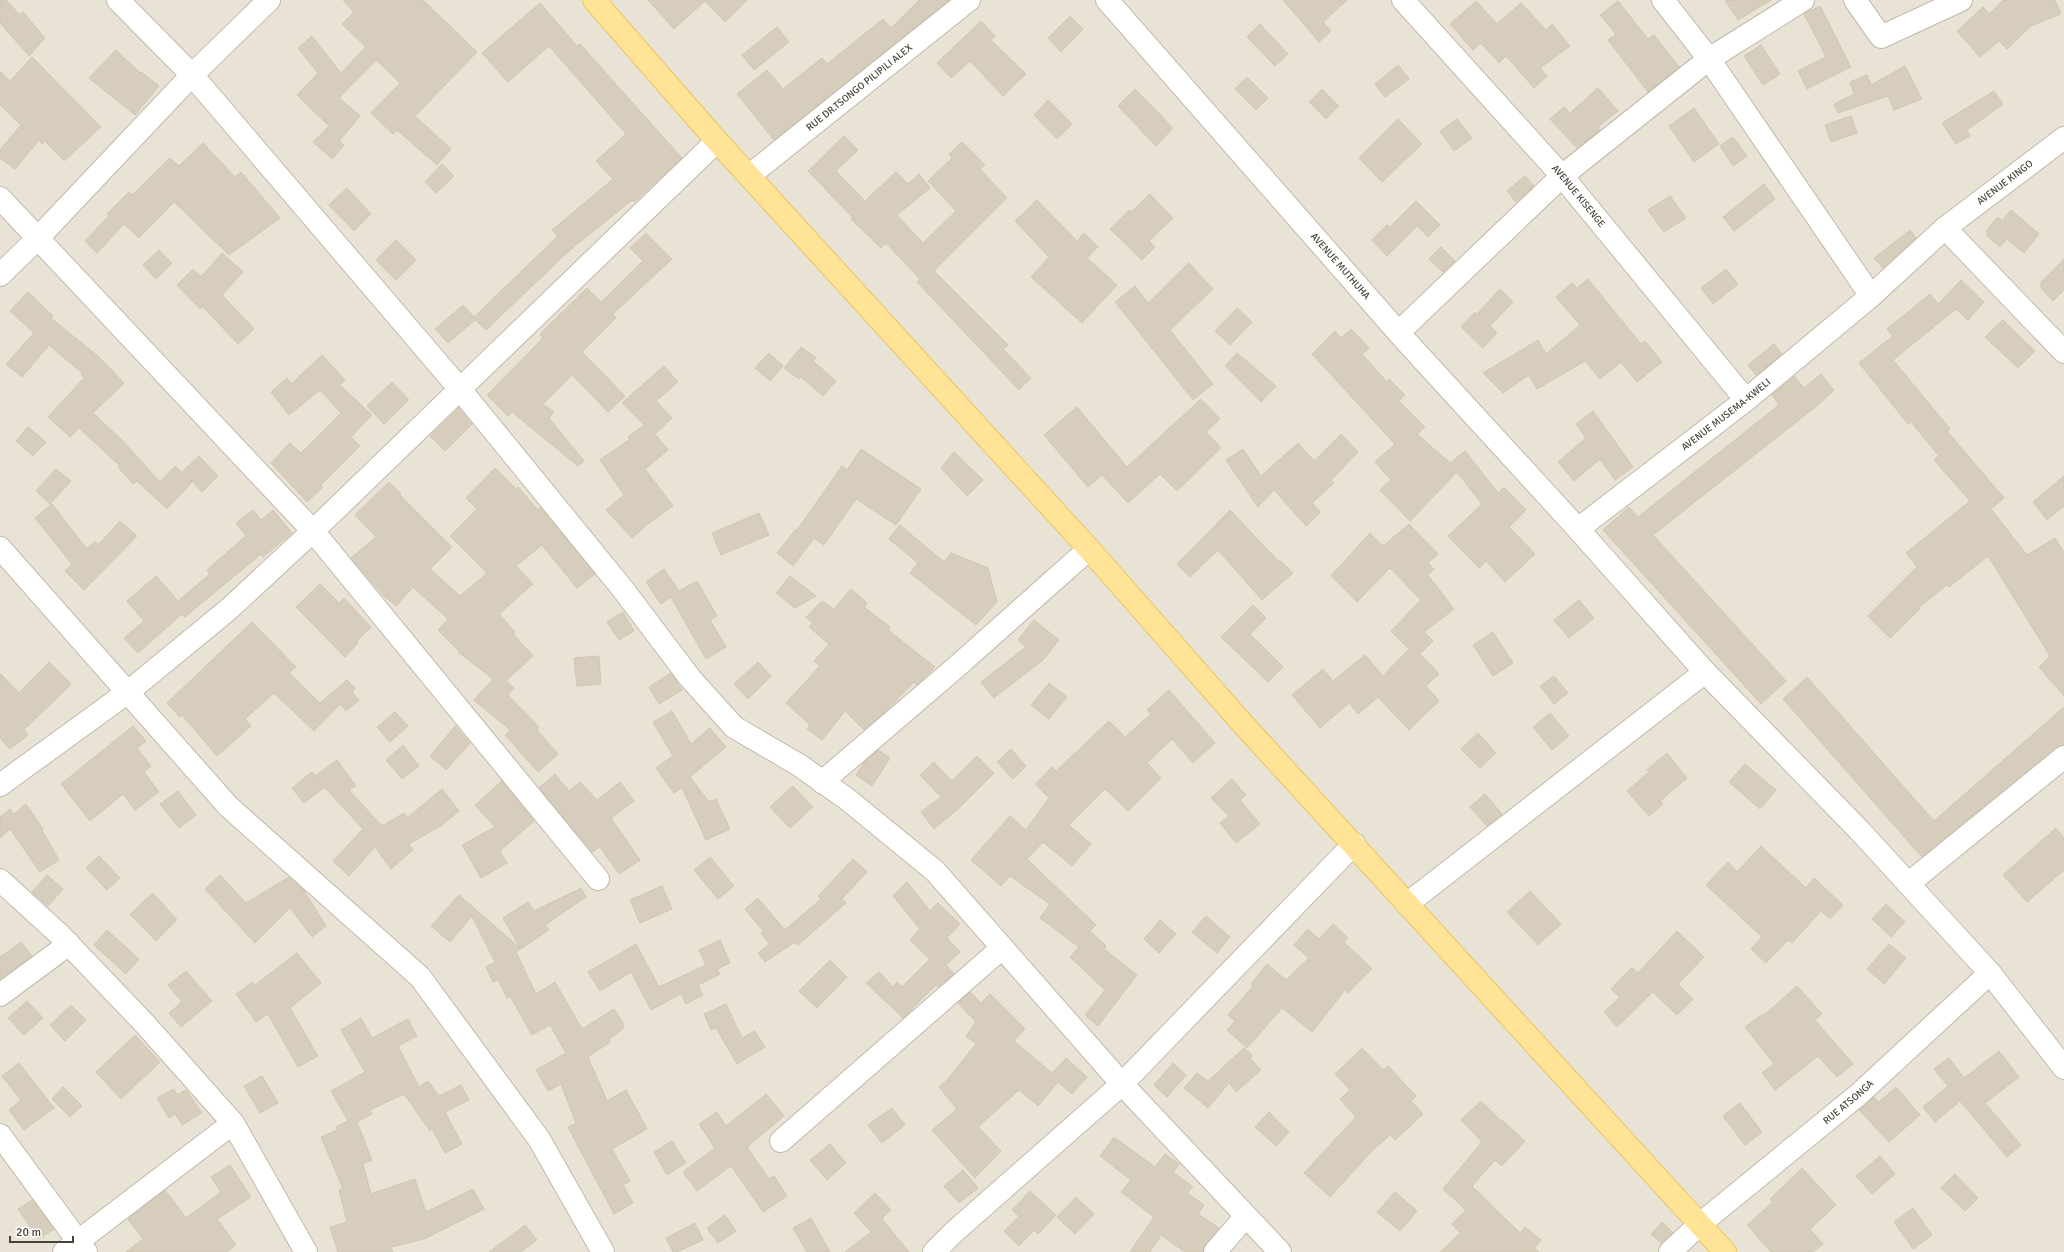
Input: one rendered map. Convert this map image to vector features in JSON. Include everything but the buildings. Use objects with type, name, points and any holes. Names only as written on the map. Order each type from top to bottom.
[{"type":"main road","points":[[594,0],[717,141],[750,175],[1089,549],[1242,723],[1725,1252]]},
{"type":"street","points":[[118,0],[192,75],[459,388],[622,588],[690,678],[734,727],[798,765],[847,799],[935,871],[1122,1084],[1280,1252]]},
{"type":"street","points":[[0,275],[37,239],[192,75],[270,0]]},
{"type":"street","name":"RUE DR.TSONGO PILIPILI ALEX","points":[[750,175],[969,0]]},
{"type":"street","name":"AVENUE MUTHUHA","points":[[1107,0],[1399,332],[1578,529],[1704,672],[1860,831],[1990,973],[2064,1068]]},
{"type":"street","name":"AVENUE KISENGE","points":[[1403,0],[1562,176],[1746,400]]},
{"type":"street","points":[[1663,0],[1709,59],[1871,296]]},
{"type":"street","points":[[1399,332],[1562,176],[1709,59],[1803,0]]},
{"type":"street","points":[[1855,0],[1881,37],[1961,0]]},
{"type":"street","name":"AVENUE KINGO","points":[[1871,296],[1945,228],[2064,138]]},
{"type":"street","points":[[0,785],[128,692],[229,609],[313,531],[459,388],[717,141]]},
{"type":"street","points":[[0,198],[313,531],[598,879]]},
{"type":"street","points":[[1945,228],[2064,352]]},
{"type":"street","name":"AVENUE MUSEMA-KWELI","points":[[1578,529],[1746,400],[1871,296]]},
{"type":"street","points":[[0,548],[228,806],[420,977],[539,1139],[603,1252]]},
{"type":"street","points":[[822,782],[954,669],[1089,549]]},
{"type":"street","points":[[1408,904],[1704,672]]},
{"type":"street","points":[[1908,884],[2064,757]]},
{"type":"street","points":[[934,1252],[954,1232],[1122,1084],[1354,844]]},
{"type":"street","points":[[0,880],[69,944],[144,1024],[233,1123],[306,1252]]},
{"type":"street","points":[[0,995],[69,944]]},
{"type":"street","points":[[781,1141],[1002,948]]},
{"type":"street","name":"RUE ATSONGA","points":[[1670,1252],[1700,1224],[1858,1095],[1990,973]]},
{"type":"street","points":[[0,1135],[76,1248],[233,1123]]},
{"type":"street","points":[[1215,1252],[1246,1216]]},
{"type":"shaded area","points":[[0,0],[2064,0],[2064,1252],[0,1252]]}]
